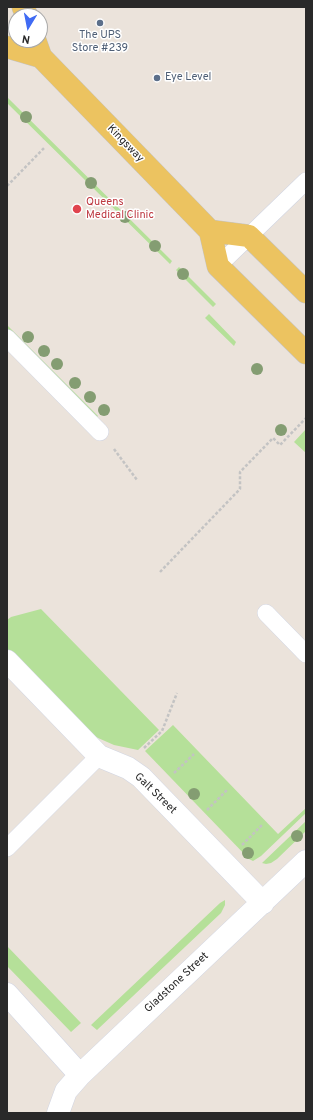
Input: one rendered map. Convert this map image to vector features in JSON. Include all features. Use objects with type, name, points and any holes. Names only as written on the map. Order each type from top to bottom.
[{"type":"main road","name":"Kingsway","points":[[38,48],[210,231]]},
{"type":"main road","points":[[306,292],[249,236],[210,231],[218,266],[306,353]]},
{"type":"street","name":"Galt Street","points":[[7,661],[99,756],[128,768],[140,777],[263,903]]},
{"type":"street","name":"Gladstone Street","points":[[58,1113],[66,1091],[80,1075],[306,861]]},
{"type":"street","points":[[7,994],[80,1075]]},
{"type":"lane","points":[[218,266],[306,181]]},
{"type":"lane","points":[[7,338],[100,432]]},
{"type":"lane","points":[[266,613],[306,654]]},
{"type":"lane","points":[[7,848],[99,756]]},
{"type":"path","points":[[7,186],[45,147]]},
{"type":"path","points":[[160,572],[240,489],[240,472],[273,438],[280,445],[306,418]]},
{"type":"path","points":[[100,432],[137,480]]},
{"type":"path","points":[[128,768],[142,751],[162,732],[177,693]]},
{"type":"green space","points":[[7,97],[172,261],[170,264],[7,103]]},
{"type":"green space","points":[[179,267],[216,304],[213,307],[176,270]]},
{"type":"green space","points":[[209,314],[236,342],[234,346],[205,318]]},
{"type":"green space","points":[[7,325],[98,416],[96,418],[7,330]]},
{"type":"green space","points":[[306,429],[306,453],[294,442]]},
{"type":"green space","points":[[41,609],[159,730],[138,750],[114,745],[89,734],[7,649],[7,620],[11,617]]},
{"type":"green space","points":[[173,725],[278,834],[306,808],[306,813],[261,856],[253,861],[249,859],[145,751]]},
{"type":"green space","points":[[306,821],[306,831],[277,859],[271,863],[262,863]]},
{"type":"green space","points":[[225,900],[225,905],[221,913],[97,1030],[91,1025],[220,903]]},
{"type":"green space","points":[[7,946],[81,1023],[71,1032],[7,966]]},
{"type":"place","name":"The UPS Store #239","points":[[100,23]]},
{"type":"place","name":"Eye Level","points":[[157,78]]},
{"type":"place","name":"Queens Medical Clinic","points":[[77,209]]}]
